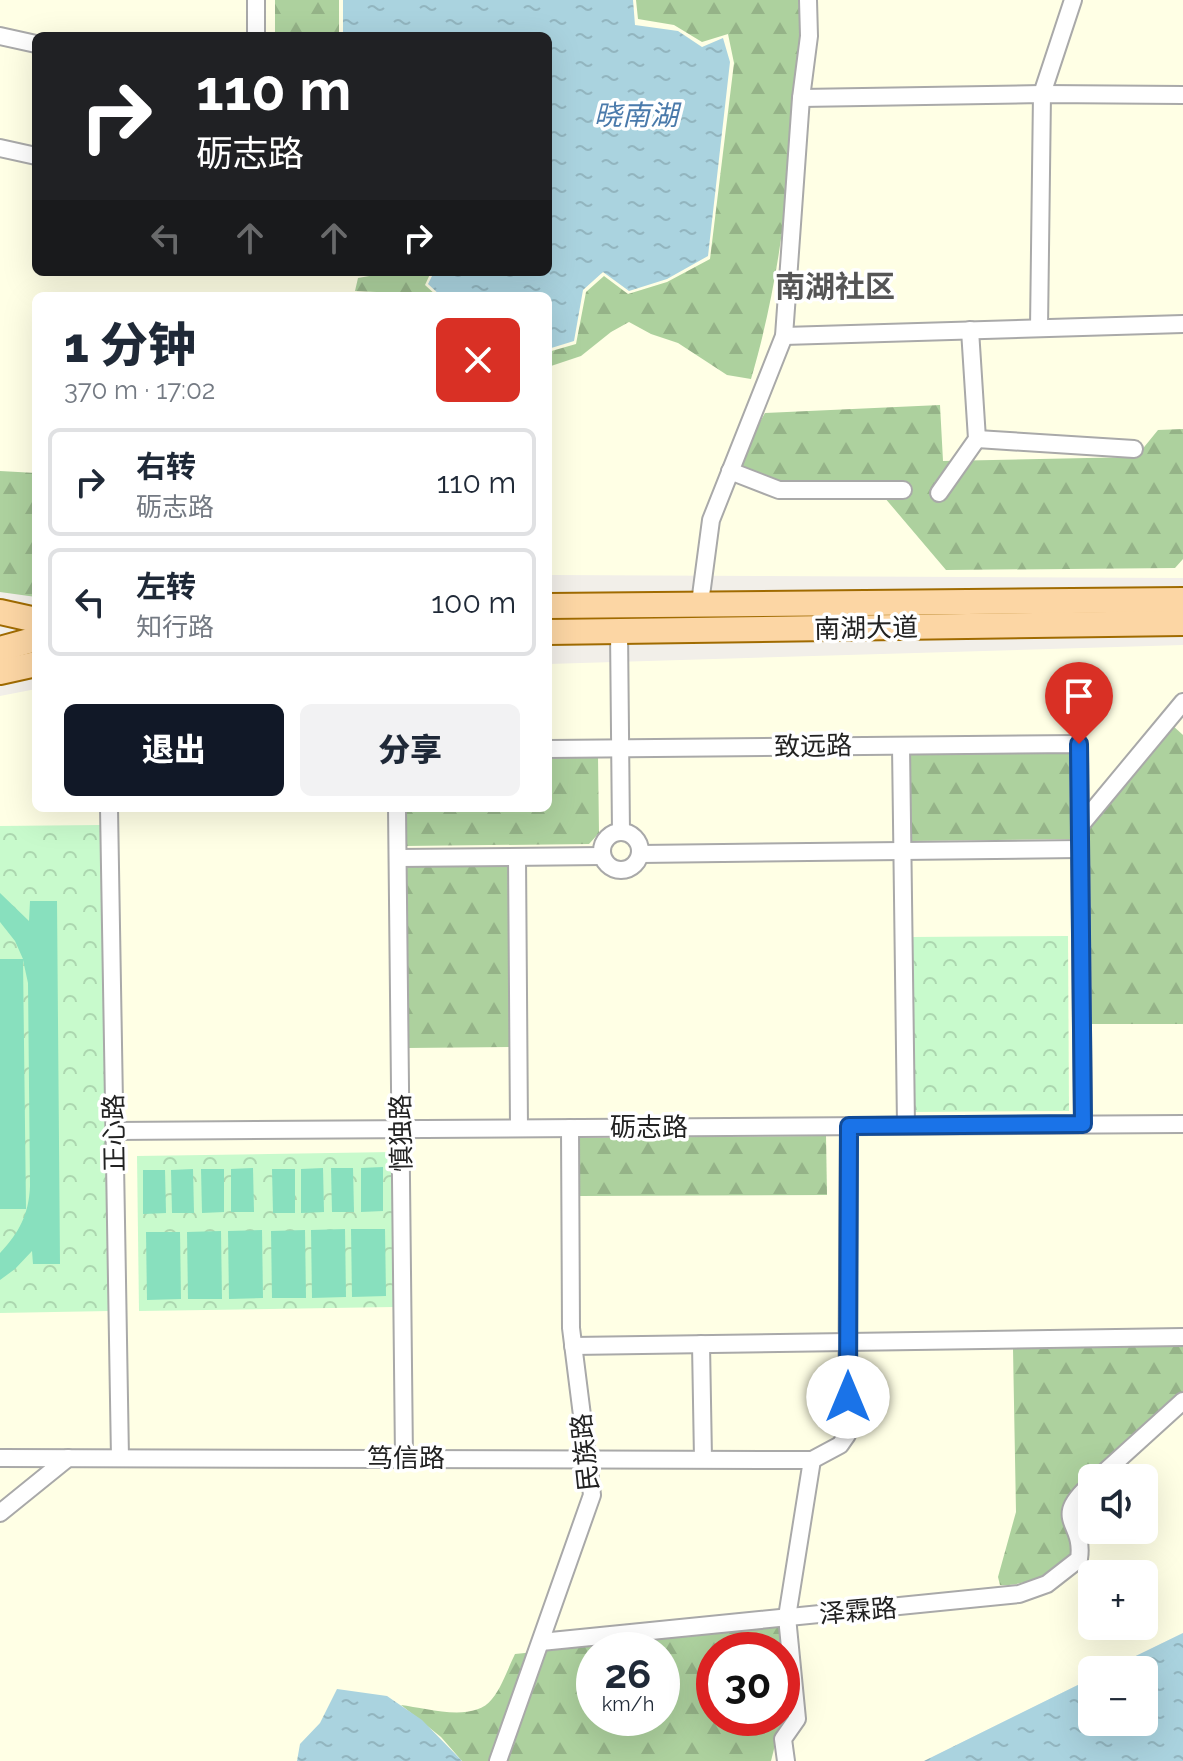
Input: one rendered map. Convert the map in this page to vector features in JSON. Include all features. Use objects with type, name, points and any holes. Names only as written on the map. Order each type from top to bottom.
[{"type":"main road","name":"南湖大道","points":[[552,606],[1183,600]]},
{"type":"main road","points":[[0,612],[32,619]]},
{"type":"main road","name":"南湖大道","points":[[552,632],[1183,623]]},
{"type":"main road","points":[[0,649],[32,640]]},
{"type":"main road","points":[[0,672],[32,665]]},
{"type":"street","points":[[256,0],[256,32]]},
{"type":"street","points":[[700,603],[711,520],[784,336],[801,98],[809,36],[808,0]]},
{"type":"street","points":[[1039,328],[1042,94],[1073,0]]},
{"type":"street","points":[[0,36],[32,43]]},
{"type":"street","points":[[801,98],[1183,95]]},
{"type":"street","points":[[0,148],[32,155]]},
{"type":"street","points":[[784,336],[1183,324]]},
{"type":"street","points":[[939,493],[977,439],[970,330]]},
{"type":"street","points":[[977,439],[1134,449]]},
{"type":"street","points":[[730,471],[779,490],[903,490]]},
{"type":"street","points":[[619,631],[621,832]]},
{"type":"street","points":[[1083,1124],[1080,826],[1183,702]]},
{"type":"street","name":"致远路","points":[[552,749],[1079,744],[1080,826]]},
{"type":"street","points":[[901,746],[906,1125]]},
{"type":"street","name":"正心路","points":[[109,812],[120,1458]]},
{"type":"street","name":"慎独路","points":[[397,812],[404,1458]]},
{"type":"street","points":[[621,832],[633,836],[640,854],[634,866],[622,871],[609,867],[601,849],[608,837],[621,832]]},
{"type":"street","points":[[640,854],[1080,849]]},
{"type":"street","points":[[398,858],[602,856]]},
{"type":"street","points":[[517,857],[519,1128]]},
{"type":"street","name":"砺志路","points":[[114,1131],[1183,1124]]},
{"type":"street","points":[[786,1761],[783,1739],[797,1719],[787,1617],[812,1460],[840,1445],[847,1435],[849,1126]]},
{"type":"street","name":"民族路","points":[[498,1761],[591,1502],[573,1346],[570,1128]]},
{"type":"street","points":[[573,1346],[1183,1337]]},
{"type":"street","points":[[701,1344],[703,1459]]},
{"type":"street","points":[[1113,1464],[1183,1401]]},
{"type":"street","name":"笃信路","points":[[0,1458],[812,1460]]},
{"type":"street","points":[[0,1520],[0,1512],[68,1458]]},
{"type":"street","name":"泽霖路","points":[[1078,1497],[1071,1510],[1078,1538]]},
{"type":"street","name":"泽霖路","points":[[541,1642],[1019,1594],[1047,1584],[1079,1559],[1080,1544]]},
{"type":"shaded area","points":[[0,0],[1183,0],[1183,578],[552,575],[552,292],[32,292],[32,578],[0,574]]},
{"type":"shaded area","points":[[1183,645],[1183,1633],[1136,1656],[1078,1656],[1078,1685],[924,1761],[0,1761],[0,696],[32,690],[32,812],[552,812],[552,664]]},
{"type":"green space","points":[[275,0],[339,0],[339,32],[275,32]]},
{"type":"green space","points":[[636,0],[801,0],[798,81],[783,224],[767,318],[751,379],[727,375],[678,343],[629,322],[581,356],[552,366],[552,351],[576,344],[586,292],[604,276],[628,294],[667,282],[710,259],[734,63],[728,34],[702,42],[674,25],[638,19]]},
{"type":"green space","points":[[429,276],[425,285],[433,292],[355,291],[358,278]]},
{"type":"green space","points":[[940,405],[943,461],[1136,457],[1158,430],[1183,429],[1183,559],[1175,568],[946,570],[873,484],[779,490],[730,475],[765,413]]},
{"type":"green space","points":[[0,471],[32,473],[32,596],[0,592]]},
{"type":"green space","points":[[1172,725],[1183,735],[1183,1024],[1087,1024],[1086,828]]},
{"type":"green space","points":[[1070,752],[1071,839],[909,841],[908,754]]},
{"type":"green space","points":[[598,756],[599,833],[589,844],[405,846],[404,812],[552,812],[552,757]]},
{"type":"green space","points":[[101,825],[109,1311],[0,1313],[0,826]]},
{"type":"green space","points":[[509,865],[510,1047],[407,1048],[405,866]]},
{"type":"green space","points":[[0,893],[29,921],[30,901],[57,901],[60,1264],[33,1264],[32,1251],[0,1280],[0,1253],[22,1222],[28,1205],[30,1186],[28,983],[23,960],[26,1209],[0,1209],[0,959],[23,959],[15,941],[0,922]]},
{"type":"green space","points":[[1068,936],[1069,1111],[914,1112],[912,937]]},
{"type":"green space","points":[[826,1136],[827,1195],[579,1196],[578,1138]]},
{"type":"green space","points":[[392,1152],[394,1307],[139,1311],[137,1156]]},
{"type":"green space","points":[[383,1167],[383,1211],[361,1212],[361,1168]]},
{"type":"green space","points":[[253,1168],[254,1212],[231,1212],[231,1169]]},
{"type":"green space","points":[[323,1168],[324,1212],[301,1213],[301,1169]]},
{"type":"green space","points":[[331,1168],[353,1168],[354,1212],[332,1212]]},
{"type":"green space","points":[[193,1169],[194,1213],[172,1213],[171,1170]]},
{"type":"green space","points":[[201,1169],[224,1169],[224,1212],[202,1213]]},
{"type":"green space","points":[[272,1169],[295,1169],[295,1213],[273,1213]]},
{"type":"green space","points":[[143,1170],[165,1170],[166,1213],[143,1214]]},
{"type":"green space","points":[[345,1229],[346,1297],[312,1298],[311,1230]]},
{"type":"green space","points":[[351,1229],[385,1229],[386,1296],[352,1297]]},
{"type":"green space","points":[[262,1230],[263,1298],[229,1299],[228,1231]]},
{"type":"green space","points":[[305,1230],[306,1298],[272,1298],[271,1231]]},
{"type":"green space","points":[[221,1231],[222,1299],[188,1299],[187,1232]]},
{"type":"green space","points":[[146,1232],[180,1232],[181,1299],[147,1300]]},
{"type":"green space","points":[[1183,1346],[1183,1391],[1104,1464],[1078,1464],[1078,1488],[1070,1495],[1065,1512],[1074,1556],[1059,1568],[1039,1577],[1019,1584],[1000,1585],[998,1577],[1016,1512],[1013,1349]]},
{"type":"green space","points":[[780,1627],[780,1632],[731,1632]]},
{"type":"green space","points":[[696,1636],[696,1736],[778,1736],[771,1761],[462,1761],[441,1737],[401,1705],[462,1712],[484,1706],[499,1689],[515,1654],[576,1648],[576,1736],[680,1736],[680,1637]]},
{"type":"water","name":"晓南湖","points":[[343,0],[633,0],[635,25],[678,31],[702,47],[723,38],[730,62],[708,256],[667,279],[629,291],[603,272],[583,290],[574,341],[552,348],[552,292],[437,292],[428,284],[432,276],[552,276],[552,32],[343,32]]},
{"type":"water","points":[[1183,1633],[1183,1761],[924,1761],[1078,1685],[1078,1736],[1158,1736],[1158,1656],[1136,1656]]},
{"type":"water","points":[[337,1689],[387,1696],[422,1720],[462,1761],[297,1761],[300,1744],[320,1723]]},
{"type":"district","name":"南湖社区","points":[[835,287]]},
{"type":"route","points":[[848,1397],[849,1126],[1083,1124],[1079,744]]}]
